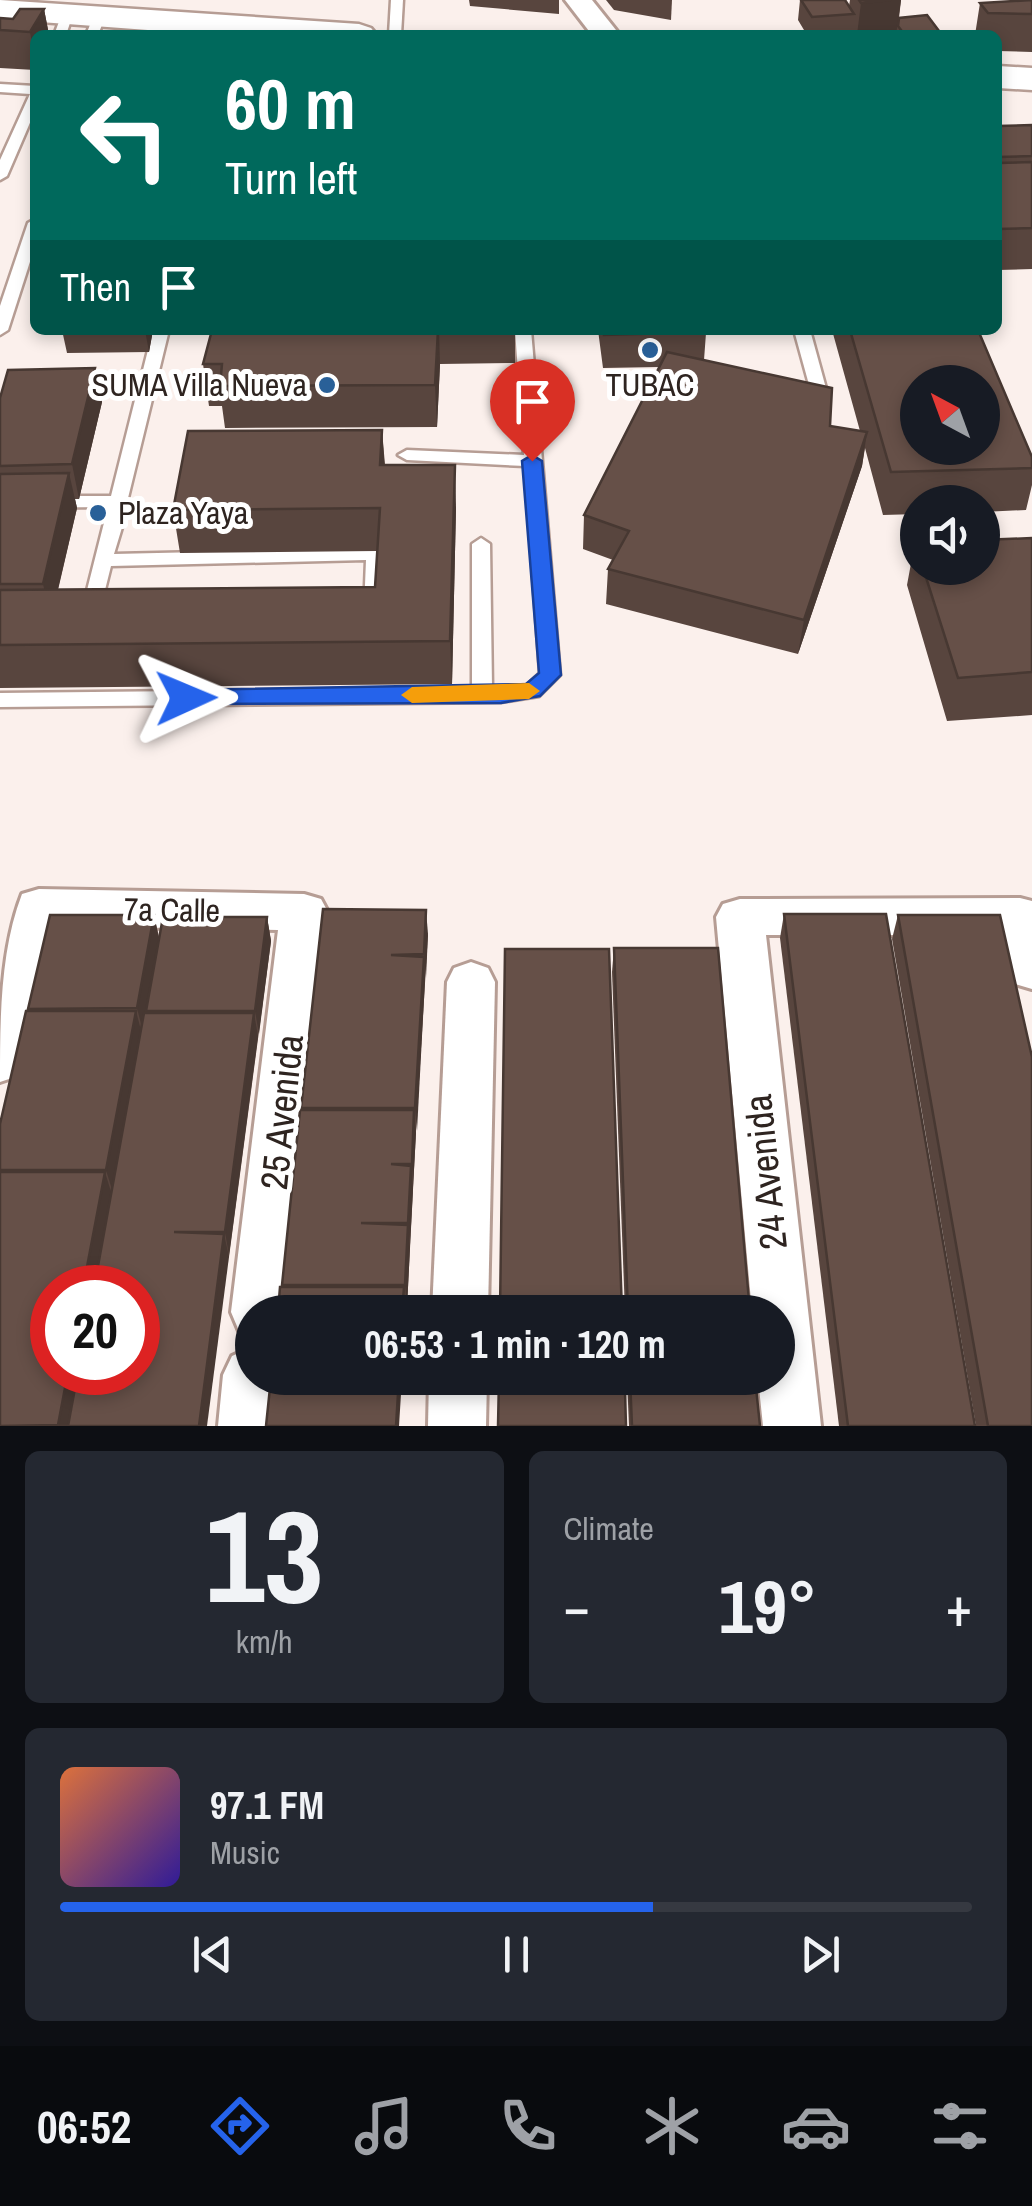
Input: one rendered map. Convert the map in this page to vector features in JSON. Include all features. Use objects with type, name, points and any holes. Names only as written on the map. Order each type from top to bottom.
[{"type":"main road","points":[[0,9],[79,25],[234,30]]},
{"type":"main road","points":[[1002,77],[1032,79]]},
{"type":"street","points":[[578,0],[602,30]]},
{"type":"street","name":"7a Calle","points":[[0,1061],[39,907],[304,912]]},
{"type":"street","name":"25 Avenida","points":[[262,1295],[304,912]]},
{"type":"street","name":"24 Avenida","points":[[792,1426],[740,917],[1020,916],[1032,970]]},
{"type":"street","points":[[461,1295],[471,982]]},
{"type":"street","points":[[247,1426],[250,1395]]},
{"type":"street","points":[[456,1426],[457,1395]]},
{"type":"lane","points":[[395,30],[398,0]]},
{"type":"lane","points":[[0,88],[30,92]]},
{"type":"lane","points":[[0,176],[5,151],[30,101]]},
{"type":"lane","points":[[0,330],[30,238]]},
{"type":"lane","points":[[89,622],[160,335]]},
{"type":"lane","points":[[0,700],[532,691],[550,675],[523,335]]},
{"type":"lane","points":[[803,335],[819,392]]},
{"type":"lane","points":[[56,385],[150,383]]},
{"type":"lane","points":[[407,455],[532,461]]},
{"type":"lane","points":[[0,502],[120,500]]},
{"type":"lane","points":[[480,544],[482,694]]},
{"type":"lane","points":[[106,560],[376,554],[372,628]]},
{"type":"building","points":[[801,0],[845,0],[854,14],[812,17]]},
{"type":"building","points":[[1032,0],[1032,14],[988,13],[980,3]]},
{"type":"building","points":[[20,9],[44,9],[30,32],[0,30],[0,18],[13,19]]},
{"type":"building","points":[[927,15],[938,30],[901,30],[899,18]]},
{"type":"building","points":[[1032,125],[1032,156],[1002,157],[1002,126]]},
{"type":"building","points":[[1032,162],[1032,228],[1002,229],[1002,163]]},
{"type":"building","points":[[211,335],[438,335],[435,385],[220,386],[222,364],[203,364]]},
{"type":"building","points":[[851,335],[980,335],[993,365],[900,365],[900,465],[1000,465],[1000,382],[1032,457],[1032,468],[891,472]]},
{"type":"building","points":[[667,352],[832,388],[830,426],[867,432],[804,620],[608,569],[629,531],[584,515]]},
{"type":"building","points":[[95,368],[72,464],[0,466],[0,398],[8,370]]},
{"type":"building","points":[[382,430],[380,465],[455,465],[450,641],[0,645],[0,590],[375,587],[380,508],[173,510],[188,431]]},
{"type":"building","points":[[69,473],[43,584],[0,584],[0,474]]},
{"type":"building","points":[[1032,538],[1032,672],[958,678],[928,585],[1000,585],[1000,539]]},
{"type":"building","points":[[323,909],[426,910],[424,954],[391,955],[424,957],[415,1108],[301,1108]]},
{"type":"building","points":[[784,914],[886,914],[975,1426],[848,1426]]},
{"type":"building","points":[[50,915],[154,915],[137,1008],[28,1009]]},
{"type":"building","points":[[898,915],[1000,915],[1032,1057],[1032,1426],[988,1426]]},
{"type":"building","points":[[163,917],[267,917],[255,1011],[146,1011]]},
{"type":"building","points":[[614,948],[718,948],[749,1295],[627,1295]]},
{"type":"building","points":[[505,949],[609,949],[621,1295],[500,1295]]},
{"type":"building","points":[[26,1011],[136,1011],[106,1170],[0,1170],[0,1124]]},
{"type":"building","points":[[144,1013],[254,1013],[225,1232],[174,1232],[224,1234],[199,1426],[68,1426],[74,1395],[160,1395],[160,1265],[98,1265]]},
{"type":"building","points":[[300,1110],[414,1110],[412,1164],[391,1164],[411,1166],[408,1223],[361,1223],[408,1225],[405,1285],[282,1285]]},
{"type":"building","points":[[0,1172],[105,1172],[87,1265],[30,1265],[30,1395],[64,1395],[58,1425],[0,1426]]},
{"type":"building","points":[[280,1287],[404,1287],[403,1295],[279,1295]]},
{"type":"building","points":[[269,1395],[398,1395],[396,1426],[266,1426]]},
{"type":"building","points":[[499,1395],[625,1395],[626,1426],[498,1426]]},
{"type":"building","points":[[631,1395],[757,1395],[760,1426],[632,1426]]},
{"type":"slow traffic","points":[[412,695],[501,695],[529,691]]},
{"type":"place","name":"TUBAC","points":[[650,350]]},
{"type":"place","name":"SUMA Villa Nueva","points":[[327,385]]},
{"type":"place","name":"Plaza Yaya","points":[[98,513]]},
{"type":"route","points":[[186,698],[501,695],[532,691],[550,675],[532,461]]}]
